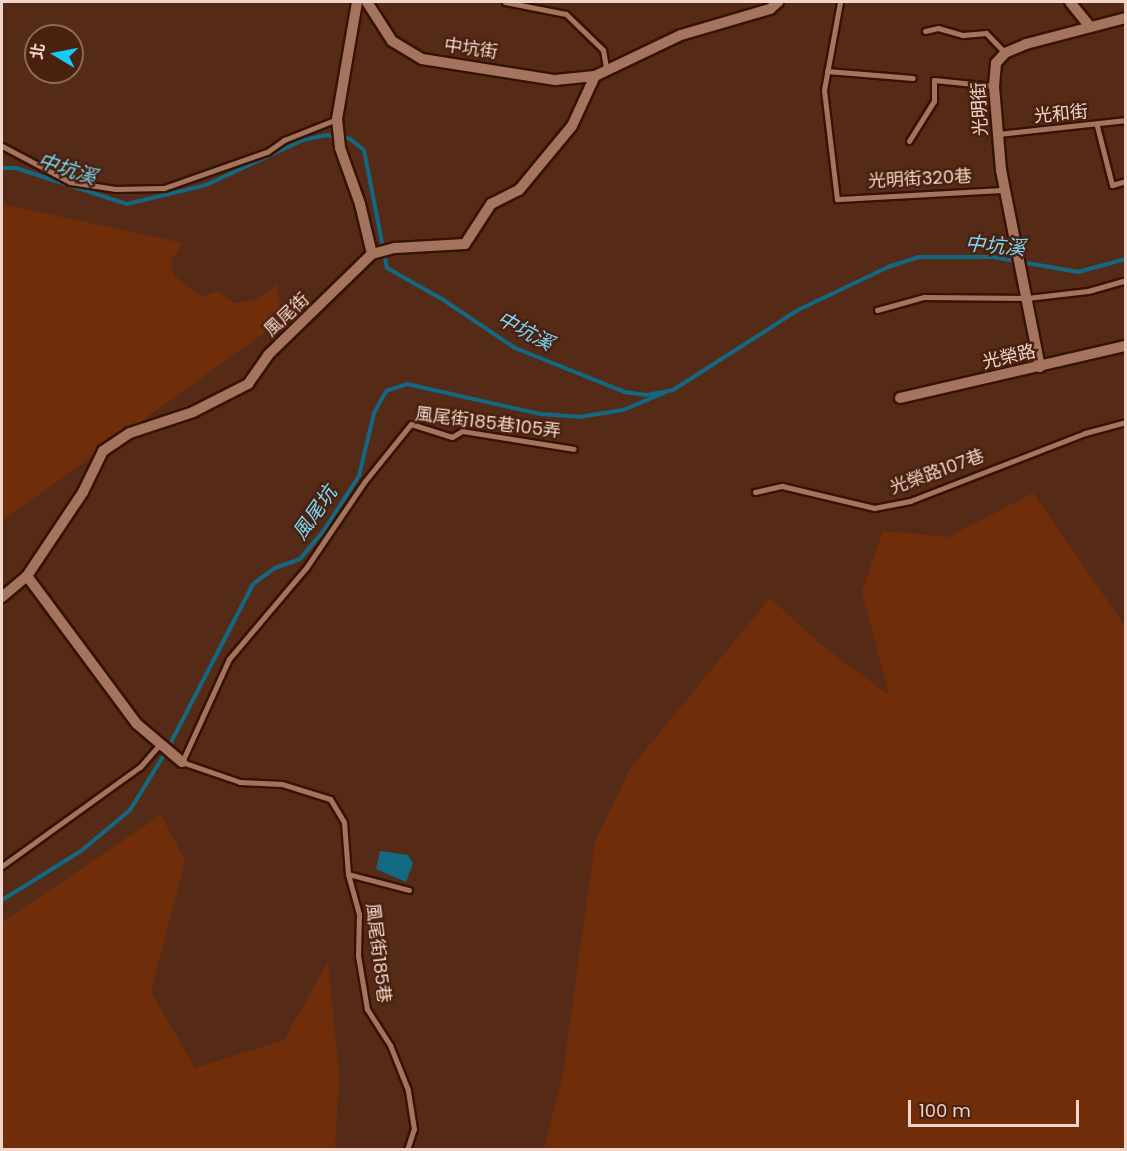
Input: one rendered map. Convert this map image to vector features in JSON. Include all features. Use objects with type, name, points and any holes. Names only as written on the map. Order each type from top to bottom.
[{"type":"street","points":[[357,2],[337,118],[340,148],[360,204],[372,254]]},
{"type":"street","name":"中坑街","points":[[366,2],[392,41],[422,59],[555,80],[595,76],[681,35],[770,9],[778,2]]},
{"type":"street","points":[[1070,2],[1090,27]]},
{"type":"street","points":[[1005,53],[1125,18]]},
{"type":"street","name":"光明街","points":[[1005,53],[996,63],[994,86],[998,134],[1004,190],[1027,298]]},
{"type":"street","name":"風尾街","points":[[2,597],[27,576],[83,492],[103,451],[130,433],[193,412],[248,384],[268,355],[372,254],[395,248],[465,244],[491,204],[519,190],[572,126],[595,76]]},
{"type":"street","points":[[1027,298],[1040,367]]},
{"type":"street","name":"光榮路","points":[[900,398],[1125,346]]},
{"type":"street","points":[[27,576],[137,724],[182,762]]},
{"type":"lane","points":[[505,2],[566,14],[603,50],[606,67],[595,76]]},
{"type":"lane","points":[[840,2],[827,71],[913,78]]},
{"type":"lane","points":[[925,31],[938,28],[963,35],[986,33],[1005,53]]},
{"type":"lane","name":"光明街320巷","points":[[827,71],[824,90],[827,134],[837,199],[1004,190]]},
{"type":"lane","points":[[909,141],[934,101],[934,80],[994,86]]},
{"type":"lane","points":[[2,146],[70,182],[114,189],[164,188],[267,152],[284,140],[337,118]]},
{"type":"lane","name":"光和街","points":[[998,134],[1097,126],[1125,120]]},
{"type":"lane","points":[[1097,126],[1112,185],[1125,181]]},
{"type":"lane","points":[[877,310],[924,297],[1027,298],[1088,291],[1125,280]]},
{"type":"lane","name":"光榮路107巷","points":[[755,492],[782,486],[874,508],[910,501],[1085,433],[1125,422]]},
{"type":"lane","name":"風尾街185巷105弄","points":[[182,762],[229,658],[306,567],[365,481],[411,424],[452,437],[462,431],[574,449]]},
{"type":"lane","points":[[2,866],[140,767],[160,744]]},
{"type":"lane","name":"風尾街185巷","points":[[182,762],[240,782],[282,784],[330,799],[344,822],[348,874],[359,914],[358,955],[367,1009],[390,1045],[408,1090],[414,1129],[407,1149]]},
{"type":"lane","points":[[348,874],[409,890]]},
{"type":"shaded area","points":[[2,204],[183,243],[171,260],[173,275],[203,297],[217,291],[234,303],[253,301],[277,285],[282,320],[2,521]]},
{"type":"shaded area","points":[[1033,493],[1125,626],[1125,1149],[544,1149],[563,1074],[595,842],[630,769],[770,598],[825,648],[889,695],[862,591],[883,531],[949,537]]},
{"type":"shaded area","points":[[161,815],[185,860],[151,992],[195,1068],[284,1040],[328,962],[339,1076],[335,1149],[2,1149],[2,922]]},
{"type":"water","points":[[380,851],[408,855],[413,863],[406,882],[376,869]]},
{"type":"waterway","name":"中坑溪","points":[[2,168],[16,168],[127,204],[206,185],[303,140],[326,135],[350,139],[364,150],[387,268],[442,299],[515,348],[625,392],[646,395],[673,390],[798,310],[888,267],[918,257],[993,257],[1078,272],[1126,259]]},
{"type":"waterway","name":"風尾坑","points":[[2,900],[81,851],[130,810],[167,750],[253,584],[275,568],[300,559],[324,530],[359,476],[374,413],[386,391],[407,384],[540,414],[579,417],[623,410],[664,393]]}]
